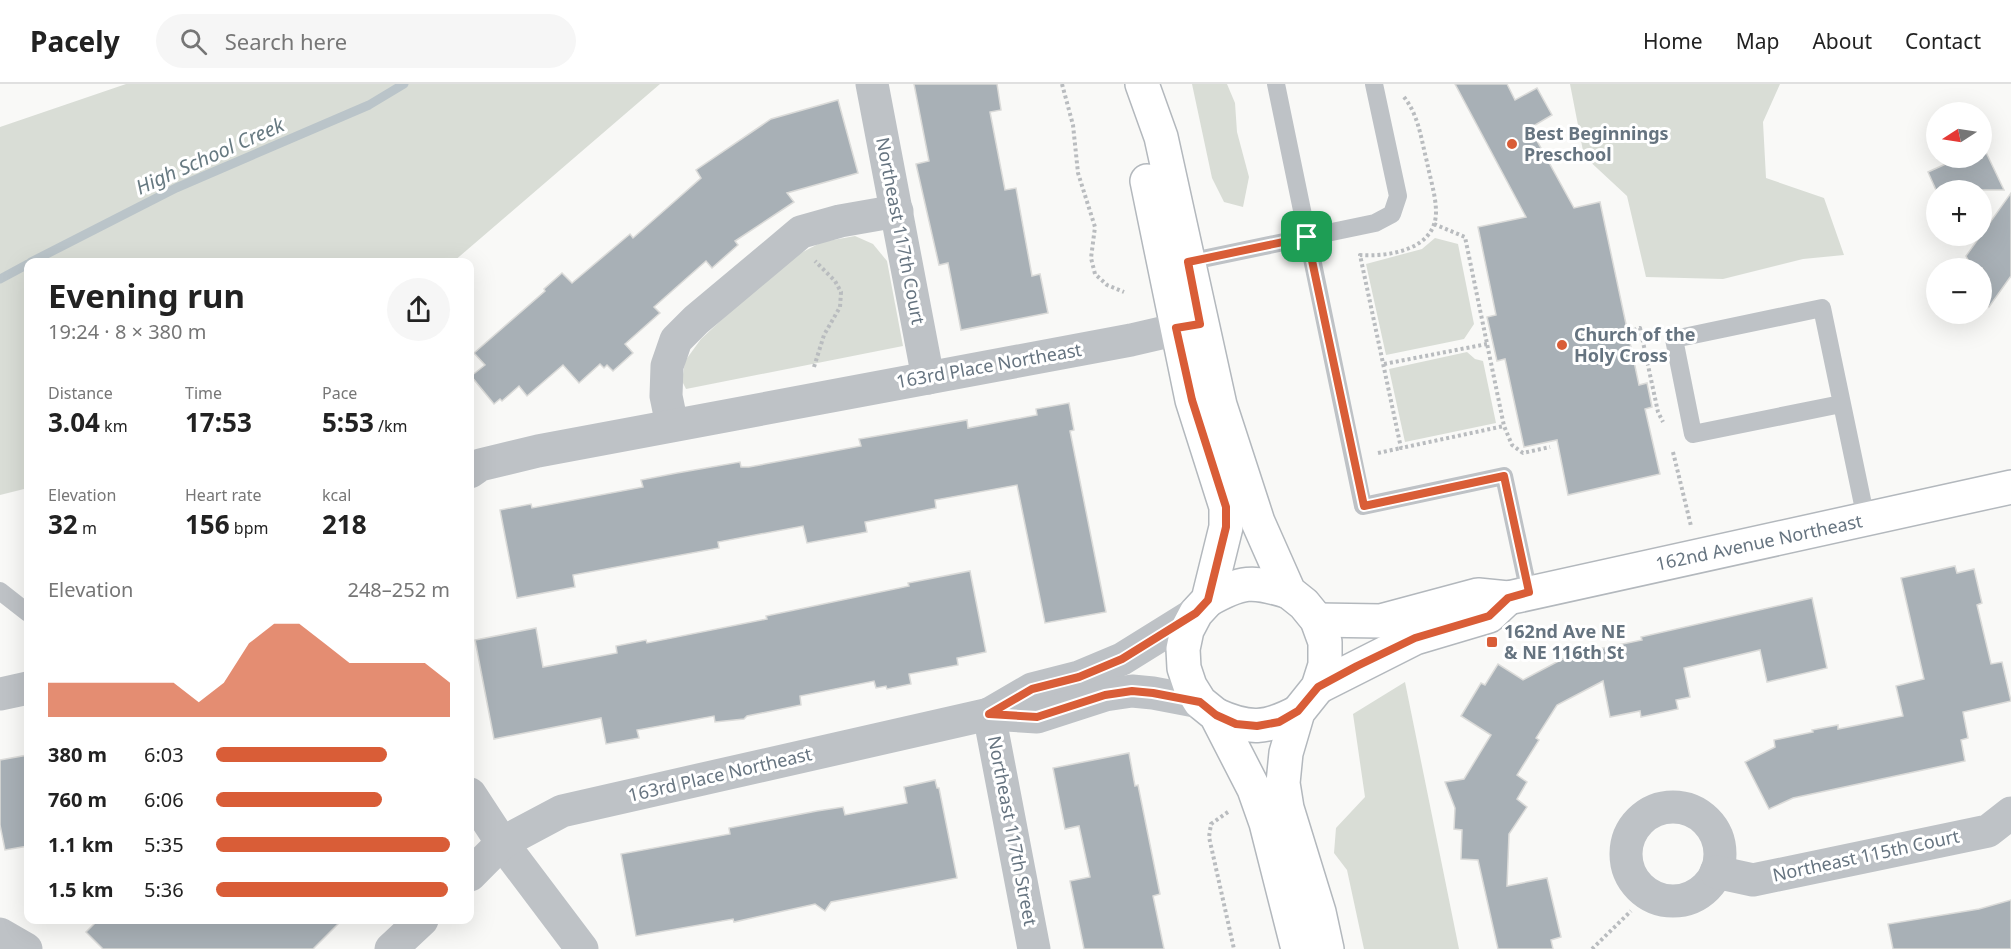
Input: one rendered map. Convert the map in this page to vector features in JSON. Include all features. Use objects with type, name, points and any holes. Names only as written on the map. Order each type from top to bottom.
[{"type":"street","name":"Northeast 117th Court","points":[[872,84],[928,378]]},
{"type":"street","points":[[1143,90],[1161,137],[1188,262],[1188,326],[1192,400],[1226,507],[1226,527],[1202,606],[1187,630],[1183,649],[1184,668],[1190,686],[1208,709],[1254,789],[1266,823],[1298,949]]},
{"type":"street","points":[[1143,90],[1140,141],[1188,326],[1220,405],[1258,522],[1289,592]]},
{"type":"street","points":[[672,424],[666,396],[667,366],[676,340],[801,232],[840,220],[897,211]]},
{"type":"street","name":"163rd Place Northeast","points":[[474,469],[480,465],[538,451],[672,424],[1131,340],[1188,326]]},
{"type":"street","name":"162nd Avenue Northeast","points":[[1317,620],[1381,621],[1478,596],[1518,595],[2011,487]]},
{"type":"street","points":[[1202,606],[1233,586],[1261,583],[1289,592],[1305,604],[1317,620],[1325,642],[1325,665],[1286,753],[1283,783],[1287,808],[1319,912],[1327,949]]},
{"type":"street","name":"162nd Avenue Northeast","points":[[1308,699],[1415,638],[1489,616],[1518,595]]},
{"type":"street","name":"163rd Place Northeast","points":[[989,714],[1032,689],[1079,677],[1122,659],[1202,606]]},
{"type":"street","points":[[0,694],[24,689]]},
{"type":"street","name":"163rd Place Northeast","points":[[474,871],[502,843],[562,811],[989,714],[1037,717],[1105,695],[1132,691],[1153,693],[1208,709]]},
{"type":"street","points":[[1208,709],[1236,724],[1257,726],[1279,722],[1308,699]]},
{"type":"street","name":"Northeast 117th Street","points":[[989,714],[1034,949]]},
{"type":"street","points":[[474,800],[502,843],[582,949]]},
{"type":"street","name":"Northeast 115th Court","points":[[1716,872],[1753,880],[1988,831],[2011,813]]},
{"type":"street","points":[[391,949],[418,924]]},
{"type":"street","points":[[0,934],[26,949]]},
{"type":"lane","points":[[1276,84],[1364,506],[1504,476],[1518,595]]},
{"type":"lane","points":[[1188,262],[1375,223],[1392,214],[1398,196],[1374,84]]},
{"type":"lane","points":[[1841,404],[1693,434],[1674,339],[1822,308],[1866,519]]},
{"type":"lane","points":[[0,591],[24,610]]},
{"type":"path","points":[[1062,84],[1073,125],[1078,173],[1095,227],[1091,258],[1095,274],[1107,285],[1124,292]]},
{"type":"path","points":[[1400,92],[1414,111],[1433,188],[1436,214],[1434,224],[1427,238],[1405,250],[1378,256],[1360,255],[1401,448],[1504,426]]},
{"type":"path","points":[[1434,224],[1465,237],[1504,426],[1512,444],[1523,453],[1550,447]]},
{"type":"path","points":[[792,238],[835,281],[841,292],[840,307],[824,335],[814,368]]},
{"type":"path","points":[[1384,364],[1487,344]]},
{"type":"path","points":[[1234,949],[1209,837],[1211,824],[1220,816],[1237,808]]},
{"type":"path","points":[[1592,949],[1631,911]]},
{"type":"shaded area","points":[[126,84],[660,84],[458,258],[24,258],[24,489],[0,495],[0,127]]},
{"type":"shaded area","points":[[1192,84],[1227,84],[1235,103],[1237,132],[1249,177],[1243,207],[1224,202],[1212,178]]},
{"type":"shaded area","points":[[1570,84],[1780,84],[1763,122],[1766,178],[1824,198],[1844,255],[1803,259],[1723,279],[1646,277],[1627,196],[1584,156]]},
{"type":"shaded area","points":[[855,236],[873,244],[887,261],[903,346],[686,389],[682,381],[685,361],[701,339],[745,298],[795,256],[822,242]]},
{"type":"shaded area","points":[[1435,238],[1458,244],[1474,324],[1464,339],[1386,355],[1366,264],[1422,249]]},
{"type":"shaded area","points":[[1467,352],[1475,359],[1483,361],[1496,423],[1405,442],[1389,369]]},
{"type":"shaded area","points":[[1405,682],[1459,949],[1364,949],[1347,870],[1334,853],[1336,828],[1365,797],[1353,714]]},
{"type":"building","points":[[914,84],[997,84],[1001,110],[990,112],[1005,190],[1016,188],[1032,276],[1040,274],[1048,313],[961,330],[948,263],[939,265],[916,164],[929,161]]},
{"type":"building","name":"Church of the Holy Cross","points":[[1455,84],[1507,84],[1515,100],[1537,88],[1552,115],[1530,128],[1574,208],[1600,202],[1639,385],[1647,383],[1652,407],[1645,409],[1660,474],[1568,495],[1557,440],[1524,447],[1505,359],[1497,361],[1487,317],[1496,315],[1478,227],[1526,217]]},
{"type":"building","points":[[838,100],[858,173],[787,193],[794,202],[735,241],[738,245],[712,268],[706,261],[654,307],[660,313],[625,344],[633,353],[613,371],[607,365],[604,368],[600,364],[579,383],[563,365],[527,396],[519,386],[502,401],[500,399],[494,404],[474,380],[474,374],[485,365],[474,353],[545,291],[544,289],[562,273],[572,283],[630,234],[633,238],[701,178],[696,170],[771,119]]},
{"type":"building","points":[[1992,165],[2004,190],[1992,190],[1992,180],[1932,180],[1928,172],[1937,168],[1992,168]]},
{"type":"building","points":[[2011,193],[2011,276],[1992,303],[1992,258],[1967,258],[1966,256],[1973,246],[1992,246],[1992,220]]},
{"type":"building","points":[[1069,403],[1074,430],[1070,431],[1106,612],[1045,623],[1017,485],[935,500],[936,508],[865,522],[867,532],[807,543],[803,526],[718,542],[719,548],[573,575],[575,587],[517,598],[500,510],[531,504],[532,508],[643,487],[641,480],[677,473],[740,462],[741,467],[749,467],[861,446],[859,439],[967,420],[968,428],[1037,415],[1036,409]]},
{"type":"building","points":[[1955,566],[1957,573],[1974,569],[1982,603],[1977,605],[1991,664],[2002,662],[2011,701],[1963,712],[1968,738],[1961,740],[1965,761],[1793,798],[1769,809],[1745,762],[1775,747],[1774,740],[1838,725],[1838,729],[1903,716],[1896,686],[1924,679],[1901,578]]},
{"type":"building","points":[[970,571],[986,652],[957,658],[958,665],[909,674],[911,684],[887,689],[886,686],[876,688],[874,681],[800,696],[801,705],[747,716],[744,719],[715,722],[714,716],[637,730],[639,738],[606,744],[601,718],[494,739],[475,640],[536,628],[543,667],[617,653],[616,646],[646,640],[647,643],[767,619],[766,616]]},
{"type":"building","points":[[1812,598],[1827,668],[1767,682],[1760,650],[1684,668],[1690,697],[1676,700],[1678,709],[1641,717],[1640,711],[1610,717],[1603,681],[1557,705],[1536,738],[1539,740],[1517,775],[1527,782],[1517,799],[1527,807],[1509,834],[1507,886],[1547,878],[1561,937],[1551,940],[1553,949],[1498,949],[1478,860],[1461,859],[1462,830],[1454,829],[1455,808],[1445,782],[1464,779],[1491,735],[1461,716],[1481,683],[1485,685],[1498,664],[1523,680],[1570,655],[1642,640],[1641,637]]},
{"type":"building","points":[[1129,753],[1135,786],[1138,785],[1160,894],[1153,896],[1164,949],[1084,949],[1070,881],[1090,877],[1079,826],[1065,829],[1053,768]]},
{"type":"building","points":[[24,756],[24,847],[5,850],[0,825],[0,760]]},
{"type":"building","points":[[935,780],[939,788],[957,878],[831,902],[825,911],[815,904],[734,922],[733,919],[636,936],[621,854],[730,834],[729,828],[817,811],[843,807],[845,815],[907,803],[904,787]]},
{"type":"building","points":[[2011,900],[2011,949],[1893,949],[1888,924],[1979,909]]},
{"type":"building","points":[[94,924],[338,924],[313,949],[103,949],[86,932]]},
{"type":"waterway","name":"High School Creek","points":[[39,258],[176,188],[369,105],[404,84]]},
{"type":"waterway","name":"High School Creek","points":[[0,279],[24,266]]},
{"type":"place","name":"Best Beginnings Preschool","points":[[1512,144]]},
{"type":"place","name":"Church of the Holy Cross","points":[[1562,345]]},
{"type":"place","name":"162nd Ave NE & NE 116th St","points":[[1492,642]]},
{"type":"route","points":[[1307,237],[1364,506],[1504,476],[1529,592],[1508,598],[1489,616],[1415,638],[1357,666],[1318,687],[1309,701],[1298,711],[1279,722],[1257,726],[1236,724],[1216,715],[1200,702],[1132,691],[1105,695],[1037,717],[989,714],[1032,689],[1079,677],[1122,659],[1196,613],[1208,600],[1226,527],[1226,507],[1192,400],[1176,328],[1200,324],[1188,262],[1307,237]]}]
